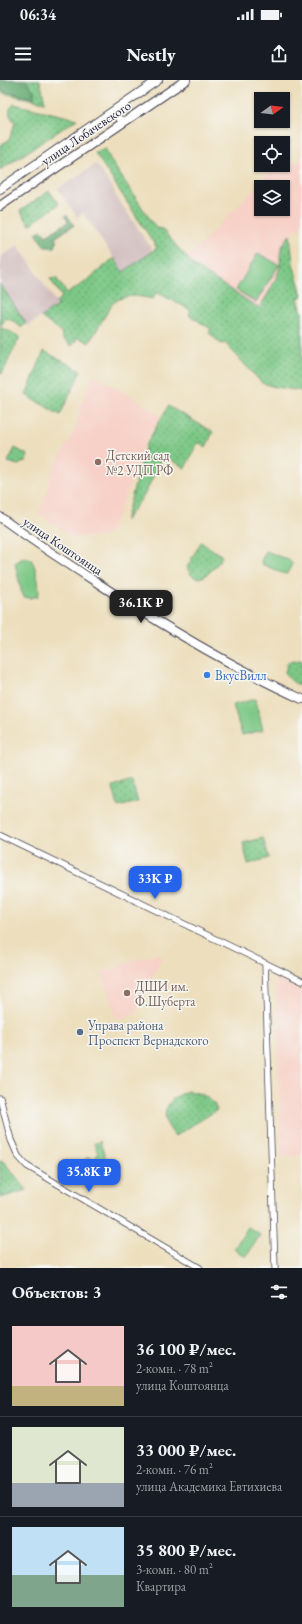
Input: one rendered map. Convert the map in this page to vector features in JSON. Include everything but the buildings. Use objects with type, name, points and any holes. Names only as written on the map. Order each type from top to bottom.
[{"type":"main road","name":"улица Лобачевского","points":[[0,189],[158,80]]},
{"type":"main road","name":"улица Лобачевского","points":[[0,206],[186,80]]},
{"type":"main road","name":"улица Коштоянца","points":[[0,516],[31,540],[163,626],[263,681],[302,699]]},
{"type":"street","points":[[120,106],[117,113],[119,119],[129,119]]},
{"type":"street","points":[[0,835],[302,981]]},
{"type":"street","points":[[265,964],[275,1268]]},
{"type":"street","points":[[0,1098],[11,1140],[18,1156],[27,1166],[200,1268]]},
{"type":"shaded area","points":[[302,160],[302,228],[289,232],[290,235],[284,242],[280,251],[279,271],[259,308],[193,266],[190,262],[190,255],[254,189],[254,216],[290,216],[290,180],[262,180],[270,172],[290,172],[290,163]]},
{"type":"shaded area","points":[[96,164],[153,251],[123,272],[83,213],[77,217],[58,189]]},
{"type":"shaded area","points":[[18,245],[58,305],[28,326],[0,284],[0,257]]},
{"type":"shaded area","name":"Детский сад №2 УДП РФ","points":[[93,375],[135,398],[161,416],[144,443],[133,478],[112,528],[104,537],[72,537],[38,513],[46,495],[52,471],[76,428],[80,406]]},
{"type":"shaded area","name":"ДШИ им. Ф.Шуберта","points":[[161,953],[161,959],[136,1014],[116,1019],[102,972],[119,968],[118,965]]},
{"type":"shaded area","points":[[277,979],[302,991],[302,1155],[281,1156]]},
{"type":"green space","points":[[0,80],[40,80],[45,102],[2,93],[0,90]]},
{"type":"green space","points":[[0,80],[26,80],[34,91],[34,98],[3,91],[0,87]]},
{"type":"green space","points":[[14,104],[77,119],[0,170],[0,145],[9,140],[15,123],[10,116],[9,111]]},
{"type":"green space","points":[[105,148],[111,161],[156,228],[162,229],[194,266],[259,308],[270,291],[280,268],[282,246],[290,235],[293,263],[302,296],[298,298],[302,313],[302,391],[275,387],[262,383],[225,343],[221,344],[209,333],[211,329],[189,315],[191,310],[156,292],[153,299],[132,296],[122,298],[112,304],[89,343],[78,337],[72,346],[63,339],[61,332],[41,317],[58,305],[56,302],[62,297],[50,279],[56,278],[67,293],[84,283],[114,258],[123,272],[157,248],[95,153]]},
{"type":"green space","points":[[49,191],[59,204],[30,225],[20,211]]},
{"type":"green space","points":[[67,215],[74,225],[55,238],[57,242],[55,247],[51,248],[45,246],[36,233],[41,230],[46,236],[68,222],[65,216]]},
{"type":"green space","points":[[258,253],[279,265],[256,302],[236,290]]},
{"type":"green space","points":[[0,284],[26,323],[21,328],[15,322],[6,318],[0,327]]},
{"type":"green space","points":[[0,328],[20,337],[2,374],[0,373]]},
{"type":"green space","points":[[44,351],[81,371],[60,415],[26,395]]},
{"type":"green space","points":[[168,406],[213,432],[206,447],[198,442],[185,468],[163,455],[145,494],[125,521],[146,445]]},
{"type":"green space","points":[[15,448],[28,455],[26,461],[18,465],[8,462]]},
{"type":"green space","points":[[201,542],[222,556],[211,571],[200,578],[195,578],[187,567]]},
{"type":"green space","points":[[266,551],[291,561],[292,564],[287,574],[262,564],[261,561]]},
{"type":"green space","points":[[23,558],[30,559],[34,564],[38,584],[38,596],[30,598],[24,597],[22,594],[15,563]]},
{"type":"green space","points":[[302,661],[302,687],[292,681],[285,672],[288,662]]},
{"type":"green space","points":[[255,699],[263,730],[242,735],[233,705]]},
{"type":"green space","points":[[132,781],[138,802],[118,807],[113,787]]},
{"type":"green space","points":[[263,838],[269,858],[248,864],[243,843]]},
{"type":"green space","points":[[188,1091],[199,1093],[206,1097],[213,1102],[217,1110],[175,1136],[166,1122],[166,1111],[170,1102],[174,1098]]},
{"type":"green space","points":[[100,1141],[109,1170],[107,1172],[85,1161],[87,1157],[95,1159],[98,1153],[94,1144]]},
{"type":"green space","points":[[0,1160],[4,1162],[27,1190],[0,1198]]},
{"type":"green space","points":[[248,1227],[260,1235],[246,1257],[234,1249]]},
{"type":"place","name":"Детский сад №2 УДП РФ","points":[[98,462]]},
{"type":"place","name":"ВкусВилл","points":[[207,675]]},
{"type":"place","name":"ДШИ им. Ф.Шуберта","points":[[127,993]]},
{"type":"place","name":"Управа района Проспект Вернадского","points":[[80,1032]]}]
